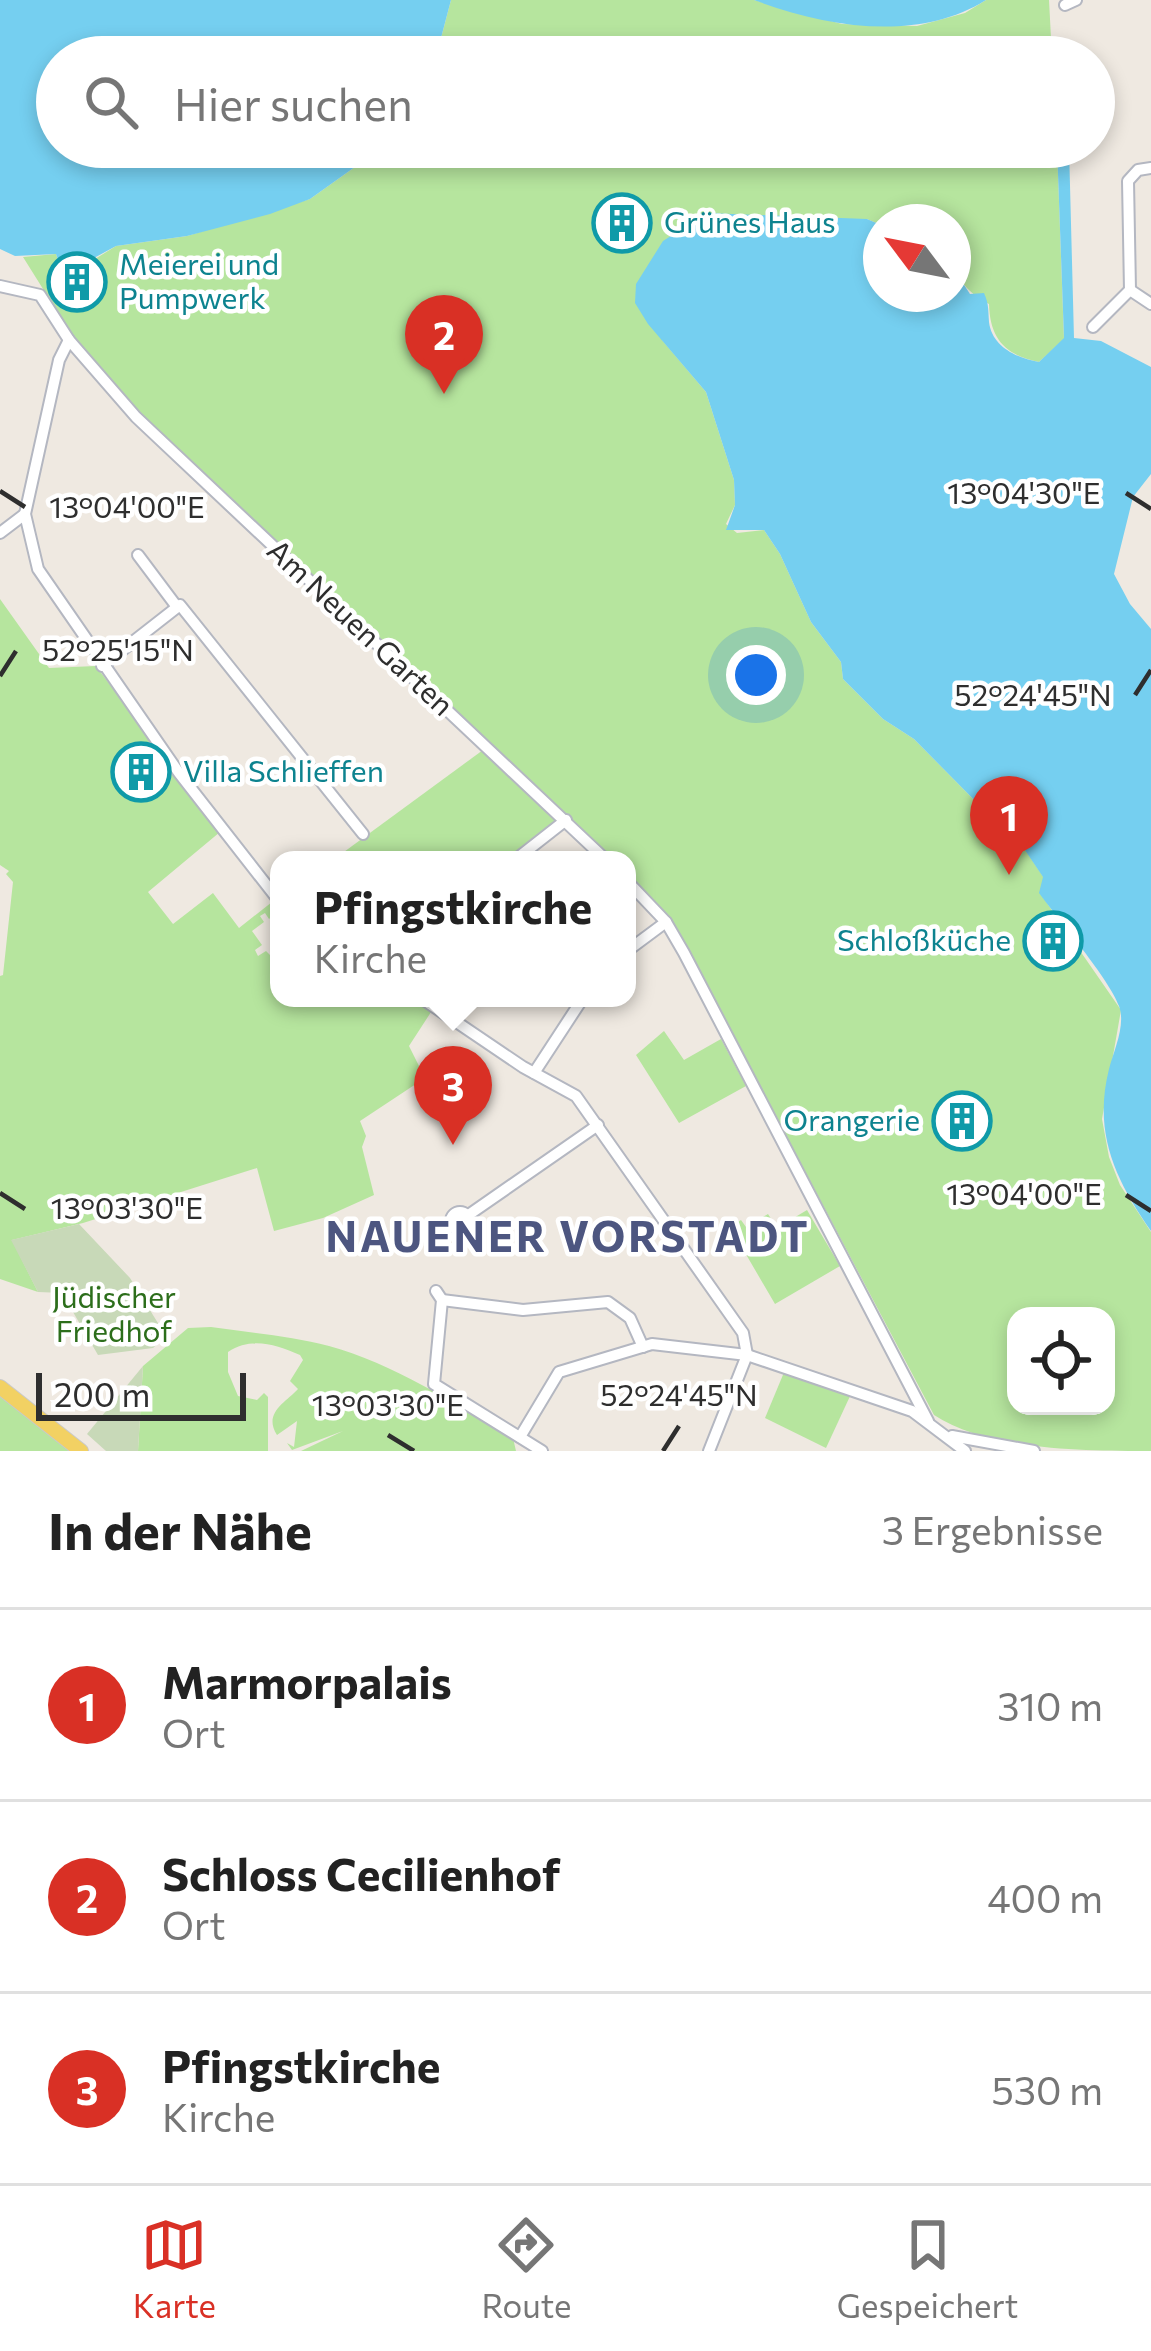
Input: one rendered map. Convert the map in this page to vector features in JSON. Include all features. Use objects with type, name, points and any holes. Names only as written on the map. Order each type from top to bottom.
[{"type":"main road","points":[[0,1387],[81,1451]]},
{"type":"street","points":[[1093,327],[1130,290],[1128,181],[1138,170],[1151,168]]},
{"type":"street","name":"Am Neuen Garten","points":[[0,286],[40,295],[69,340],[136,417],[597,851]]},
{"type":"street","points":[[1130,290],[1151,304]]},
{"type":"street","points":[[69,340],[59,360],[20,518],[38,569],[102,666],[270,889]]},
{"type":"street","points":[[0,521],[20,518]]},
{"type":"street","points":[[0,533],[20,518]]},
{"type":"street","points":[[138,555],[177,607]]},
{"type":"street","points":[[102,666],[180,605],[363,834]]},
{"type":"street","points":[[526,851],[566,820]]},
{"type":"street","points":[[636,890],[666,922],[928,1420]]},
{"type":"street","points":[[636,944],[666,922]]},
{"type":"street","points":[[435,1007],[576,1096],[743,1333],[747,1355],[709,1451]]},
{"type":"street","points":[[534,1073],[578,1007]]},
{"type":"street","points":[[467,1216],[598,1125]]},
{"type":"street","points":[[542,1451],[434,1384],[439,1295],[523,1310],[608,1302],[630,1318],[643,1347]]},
{"type":"street","points":[[520,1437],[559,1372],[663,1343],[747,1355],[912,1411],[965,1451]]},
{"type":"street","points":[[949,1436],[1034,1451]]},
{"type":"green space","points":[[451,0],[754,0],[842,24],[917,26],[965,13],[986,0],[1049,0],[1051,36],[442,36]]},
{"type":"green space","points":[[354,168],[1058,168],[1064,339],[1039,362],[1002,344],[992,327],[989,304],[971,291],[971,204],[863,204],[863,221],[662,340],[706,392],[734,480],[735,505],[726,524],[737,533],[764,530],[811,622],[841,662],[843,679],[883,719],[914,739],[986,812],[1002,815],[1044,878],[1040,893],[1121,1010],[1102,1119],[1120,1185],[1151,1232],[1151,1451],[1010,1442],[956,1427],[934,1415],[691,956],[663,910],[636,882],[636,851],[603,851],[181,459],[75,340],[23,257],[56,254],[61,269],[95,259],[116,246],[187,236],[310,199]]},
{"type":"green space","points":[[0,599],[49,668],[96,666],[220,832],[148,892],[173,924],[213,893],[239,928],[270,904],[270,918],[265,913],[260,916],[264,922],[252,931],[262,945],[255,950],[258,956],[266,951],[270,955],[270,1007],[433,1009],[409,1046],[425,1078],[360,1121],[374,1195],[323,1218],[274,1231],[257,1168],[83,1223],[12,1240],[38,1292],[0,1279],[0,976],[13,882],[0,865]]},
{"type":"green space","points":[[483,750],[548,809],[556,823],[520,851],[345,851]]},
{"type":"green space","points":[[664,1031],[684,1060],[721,1039],[746,1086],[679,1123],[636,1055]]},
{"type":"green space","points":[[807,1210],[840,1266],[775,1304],[730,1227],[741,1220],[746,1227],[768,1214],[777,1228]]},
{"type":"green space","name":"Jüdischer Friedhof","points":[[79,1224],[130,1278],[166,1336],[153,1348],[98,1355],[62,1293],[38,1292],[11,1240]]},
{"type":"green space","points":[[211,1327],[315,1343],[377,1363],[513,1438],[516,1451],[301,1451],[343,1431],[292,1450],[287,1443],[294,1447],[297,1421],[277,1435],[273,1420],[277,1409],[298,1389],[290,1381],[303,1360],[282,1348],[255,1343],[228,1352],[228,1372],[238,1396],[257,1400],[264,1393],[268,1397],[268,1451],[138,1451],[143,1366],[188,1328]]},
{"type":"green space","points":[[143,1366],[138,1451],[106,1451],[87,1434]]},
{"type":"green space","points":[[785,1370],[851,1394],[826,1448],[765,1418]]},
{"type":"green space","points":[[0,1387],[81,1451],[0,1451]]},
{"type":"water","points":[[0,0],[451,0],[442,36],[36,36],[36,168],[354,168],[310,199],[270,214],[187,236],[116,246],[83,264],[61,269],[56,254],[15,256],[0,249]]},
{"type":"water","points":[[754,0],[986,0],[931,22],[872,26],[811,17]]},
{"type":"water","points":[[1058,168],[1070,168],[1074,338],[1101,341],[1151,367],[1151,474],[1133,497],[1114,574],[1151,629],[1151,1231],[1118,1174],[1106,1135],[1105,1092],[1121,1021],[1114,995],[1039,893],[1043,877],[1002,816],[986,812],[914,739],[883,719],[843,679],[841,662],[811,622],[764,530],[726,530],[735,505],[734,480],[706,392],[648,324],[635,303],[636,284],[663,241],[707,213],[863,219],[863,312],[971,312],[971,294],[984,293],[991,331],[1000,345],[1039,362],[1064,338]]},
{"type":"place","name":"Grünes Haus","points":[[622,223]]},
{"type":"place","name":"Meierei und Pumpwerk","points":[[77,282]]},
{"type":"place","name":"Schloss Cecilienhof","points":[[444,394]]},
{"type":"place","name":"Villa Schlieffen","points":[[141,772]]},
{"type":"place","name":"Marmorpalais","points":[[1009,875]]},
{"type":"place","name":"Schloßküche","points":[[1053,941]]},
{"type":"place","name":"Orangerie","points":[[962,1121]]},
{"type":"place","name":"Pfingstkirche","points":[[453,1145]]},
{"type":"district","name":"NAUENER VORSTADT","points":[[568,1237]]}]
